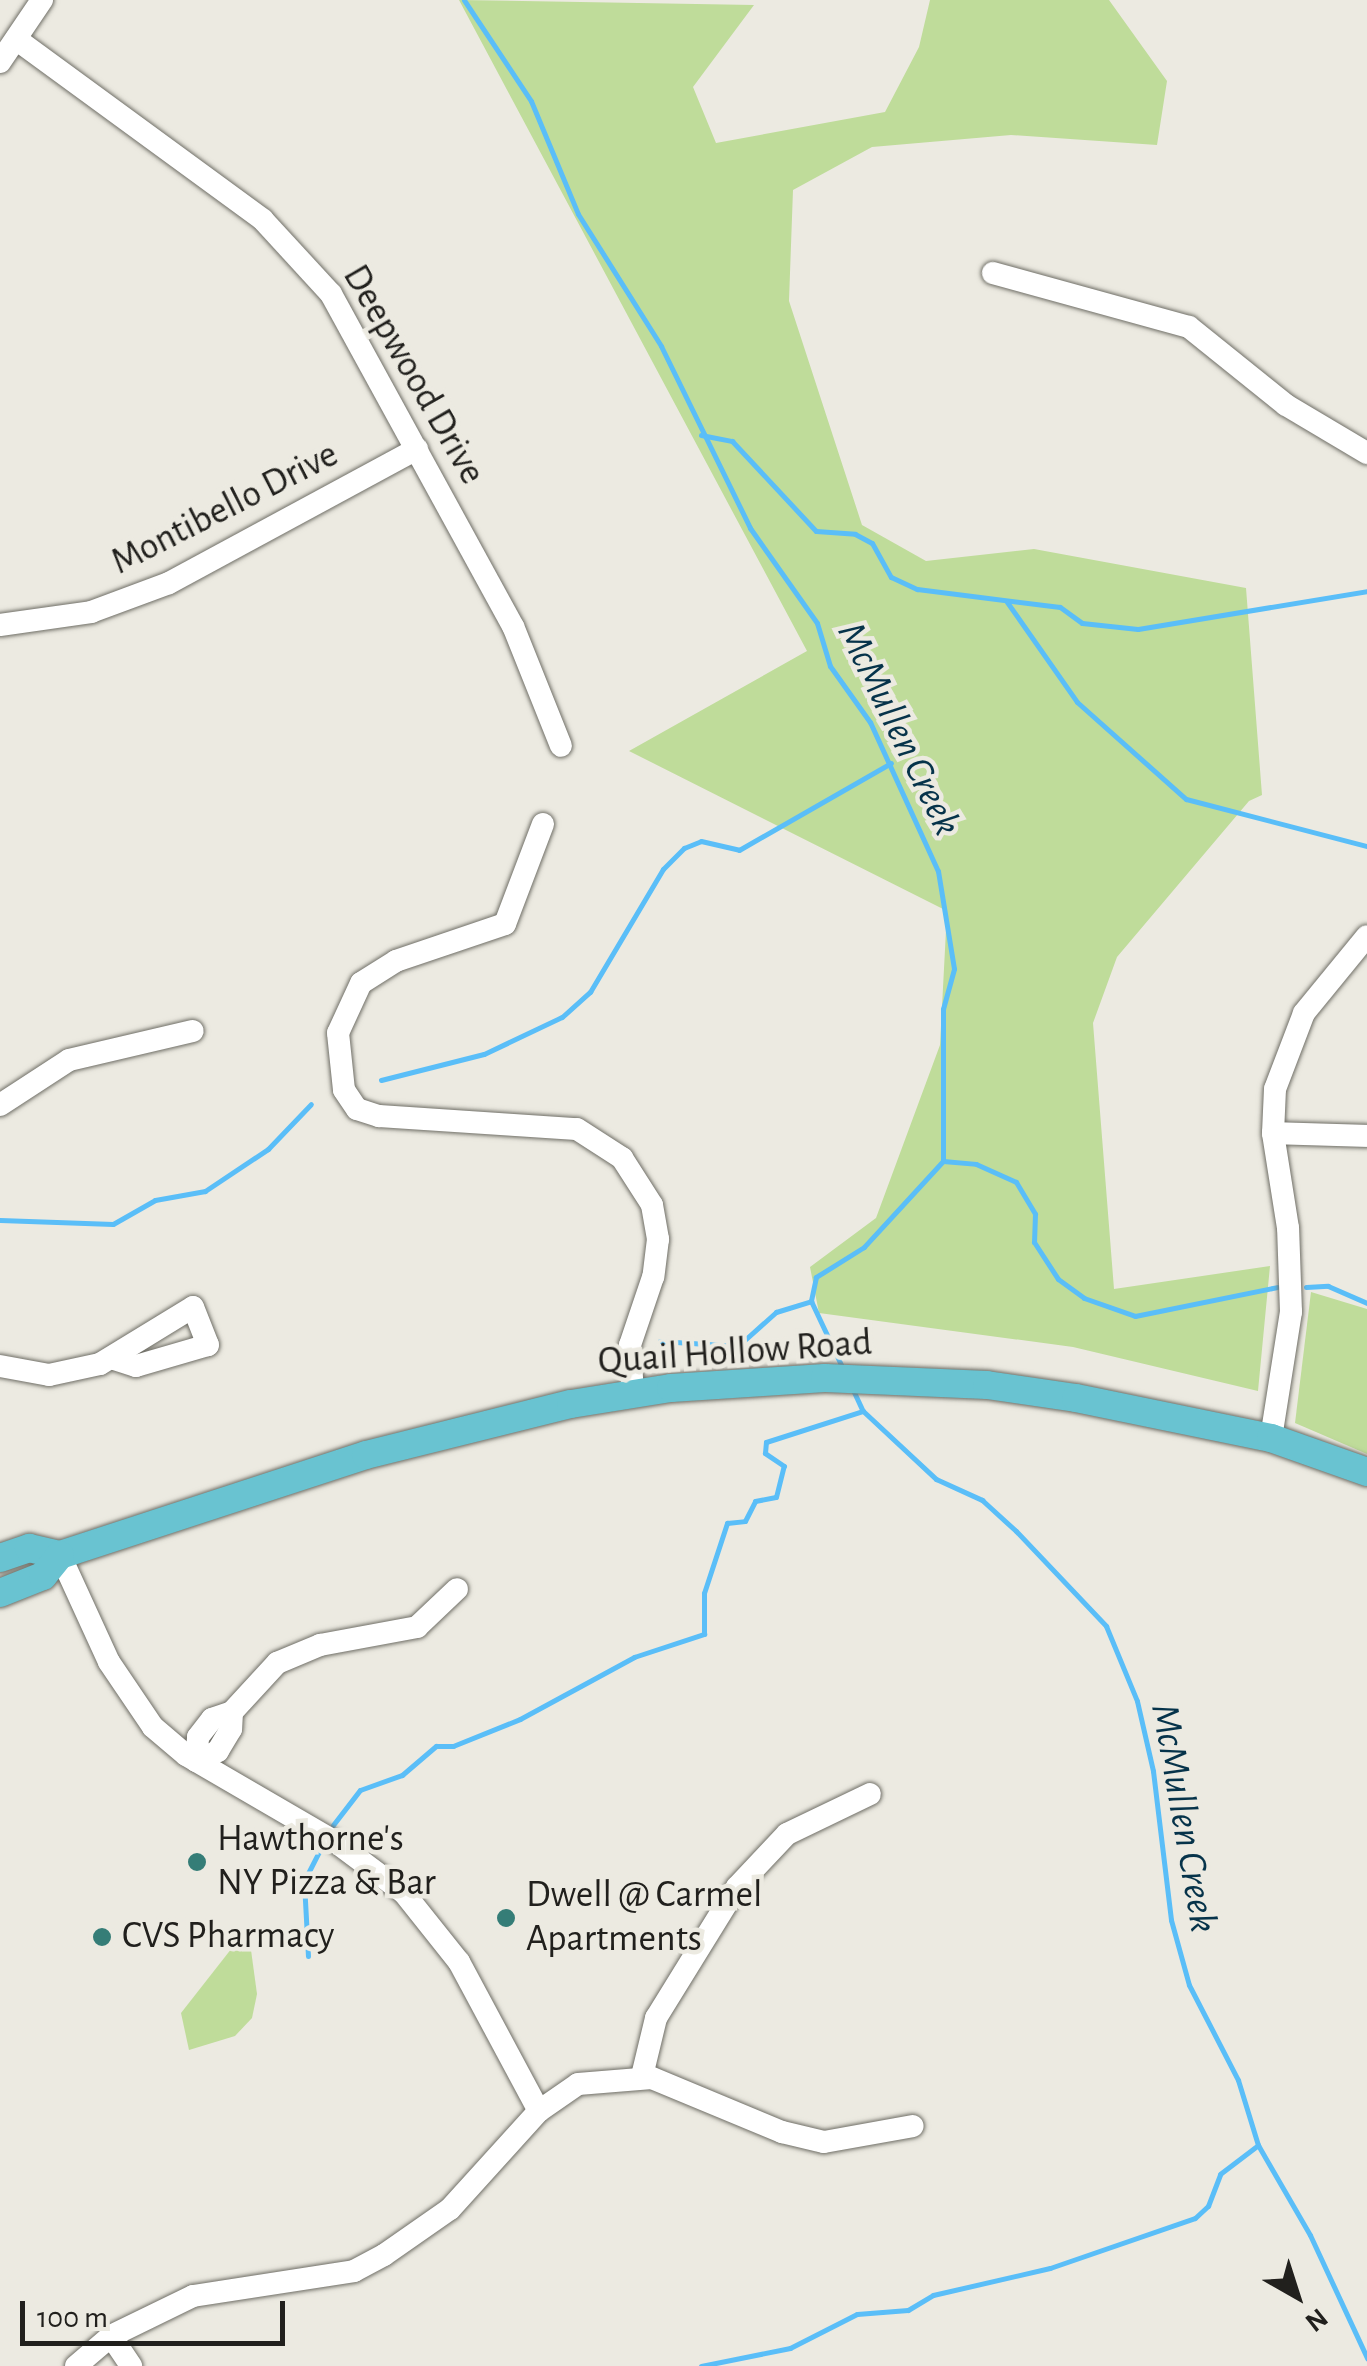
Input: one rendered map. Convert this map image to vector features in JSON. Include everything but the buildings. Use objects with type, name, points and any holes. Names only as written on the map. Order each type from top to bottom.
[{"type":"main road","name":"Quail Hollow Road","points":[[0,1558],[29,1548],[60,1555],[366,1455],[633,1394],[764,1383],[906,1379],[1076,1398],[1271,1438],[1367,1472]]},
{"type":"main road","name":"Quail Hollow Road","points":[[0,1593],[43,1576],[60,1555]]},
{"type":"street","points":[[0,62],[42,0]]},
{"type":"street","name":"Deepwood Drive","points":[[16,39],[263,220],[298,253],[348,321],[513,626],[562,746]]},
{"type":"street","points":[[993,273],[1189,327],[1286,405],[1367,454]]},
{"type":"street","name":"Montibello Drive","points":[[0,625],[92,612],[169,583],[417,448]]},
{"type":"street","points":[[543,824],[505,924],[396,961],[362,983],[338,1033],[344,1090],[358,1108],[379,1116],[577,1130],[622,1158],[652,1204],[658,1238],[654,1277],[630,1344],[633,1394]]},
{"type":"street","points":[[1271,1438],[1285,1365],[1292,1274],[1273,1133],[1275,1088],[1290,1038],[1367,936]]},
{"type":"street","points":[[0,1106],[69,1060],[193,1031]]},
{"type":"street","points":[[1273,1133],[1367,1136]]},
{"type":"street","points":[[0,1366],[49,1376],[115,1360]]},
{"type":"street","points":[[60,1555],[109,1662],[153,1727],[196,1761],[337,1843],[404,1893],[459,1962],[538,2112]]},
{"type":"street","points":[[196,1761],[198,1738],[212,1719],[232,1712],[278,1662],[320,1645],[417,1627],[457,1589]]},
{"type":"street","points":[[642,2076],[656,2018],[737,1887],[787,1834],[870,1794]]},
{"type":"street","points":[[76,2366],[111,2336],[216,2289],[354,2271],[384,2255],[450,2209],[538,2112],[578,2084],[642,2076],[802,2139],[824,2142],[913,2126]]},
{"type":"street","points":[[111,2336],[131,2366]]},
{"type":"green space","points":[[459,0],[754,5],[693,87],[716,143],[885,112],[919,47],[930,0],[1109,0],[1167,81],[1157,145],[1011,135],[872,147],[793,190],[789,301],[862,525],[926,561],[1034,549],[1246,588],[1262,795],[1249,801],[1117,957],[1093,1023],[1114,1289],[1270,1266],[1258,1391],[1073,1347],[819,1313],[810,1267],[876,1218],[940,1045],[947,911],[629,751],[807,651]]},
{"type":"green space","points":[[1311,1292],[1367,1309],[1367,1454],[1295,1423]]},
{"type":"green space","points":[[239,1939],[251,1950],[257,1994],[252,2018],[235,2036],[189,2050],[181,2013]]},
{"type":"waterway","name":"McMullen Creek","points":[[464,0],[531,101],[578,214],[661,346],[750,528],[817,623],[830,666],[870,722],[938,871],[954,969],[943,1009],[943,1161],[864,1247],[816,1277],[811,1301],[842,1367]]},
{"type":"waterway","points":[[701,435],[732,441],[816,531],[855,534],[872,543],[891,577],[917,589],[1060,607],[1082,623],[1138,629],[1367,591]]},
{"type":"waterway","points":[[1007,602],[1077,702],[1186,799],[1367,846]]},
{"type":"waterway","points":[[381,1080],[484,1054],[562,1017],[590,992],[663,869],[684,848],[701,841],[739,850],[891,763]]},
{"type":"waterway","points":[[0,1220],[113,1224],[155,1200],[205,1191],[268,1149],[311,1104]]},
{"type":"waterway","points":[[943,1161],[976,1164],[1016,1182],[1035,1214],[1034,1242],[1058,1279],[1084,1298],[1135,1316],[1277,1287]]},
{"type":"waterway","points":[[1306,1287],[1328,1286],[1367,1303]]},
{"type":"waterway","points":[[660,1341],[738,1346],[776,1312],[811,1301]]},
{"type":"waterway","name":"McMullen Creek","points":[[853,1390],[863,1411],[936,1479],[982,1500],[1106,1626],[1137,1701],[1153,1771],[1171,1920],[1189,1985],[1238,2080],[1258,2145],[1310,2235],[1367,2358]]},
{"type":"waterway","points":[[333,1825],[360,1790],[402,1775],[436,1746],[453,1746],[520,1719],[634,1657],[704,1634],[704,1593],[727,1523],[745,1521],[755,1501],[776,1497],[784,1466],[765,1453],[766,1442],[863,1411]]},
{"type":"waterway","points":[[308,1956],[304,1881],[320,1850]]},
{"type":"waterway","points":[[701,2366],[790,2348],[857,2314],[908,2310],[933,2295],[1050,2268],[1195,2218],[1208,2206],[1220,2174],[1258,2145]]},
{"type":"place","name":"Hawthorne's NY Pizza & Bar","points":[[197,1862]]},
{"type":"place","name":"Dwell @ Carmel Apartments","points":[[506,1918]]},
{"type":"place","name":"CVS Pharmacy","points":[[102,1937]]}]
